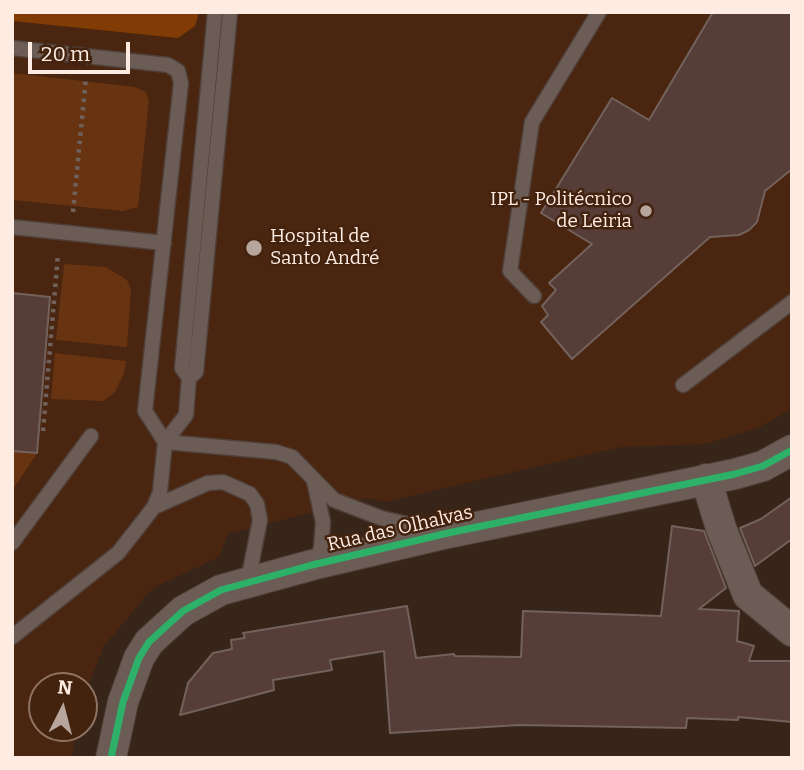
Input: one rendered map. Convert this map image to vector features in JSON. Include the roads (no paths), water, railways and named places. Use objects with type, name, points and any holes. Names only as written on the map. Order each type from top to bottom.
[{"type":"street","name":"Rua das Olhalvas","points":[[111,758],[123,702],[139,658],[149,642],[183,611],[221,590],[248,581],[448,533],[706,480],[763,466],[792,450]]},
{"type":"street","points":[[706,480],[725,539],[748,594],[792,631]]},
{"type":"lane","points":[[12,637],[118,553],[154,507],[159,492],[165,442],[186,415],[189,378],[182,368],[215,12]]},
{"type":"lane","points":[[189,378],[196,372],[230,12]]},
{"type":"lane","points":[[534,296],[510,271],[533,122],[599,12]]},
{"type":"lane","points":[[12,48],[168,65],[178,71],[181,83],[145,411],[165,442]]},
{"type":"lane","points":[[12,227],[164,243]]},
{"type":"lane","points":[[683,385],[792,302]]},
{"type":"lane","points":[[12,543],[91,436]]},
{"type":"lane","points":[[165,442],[276,452],[292,457],[334,500],[381,518],[448,533]]},
{"type":"lane","points":[[312,565],[321,549],[323,530],[313,480]]},
{"type":"lane","points":[[154,507],[208,483],[231,484],[250,494],[257,504],[260,520],[248,581]]},
{"type":"place","name":"IPL - Politécnico de Leiria","points":[[646,211]]},
{"type":"place","name":"Hospital de Santo André","points":[[254,248]]}]
